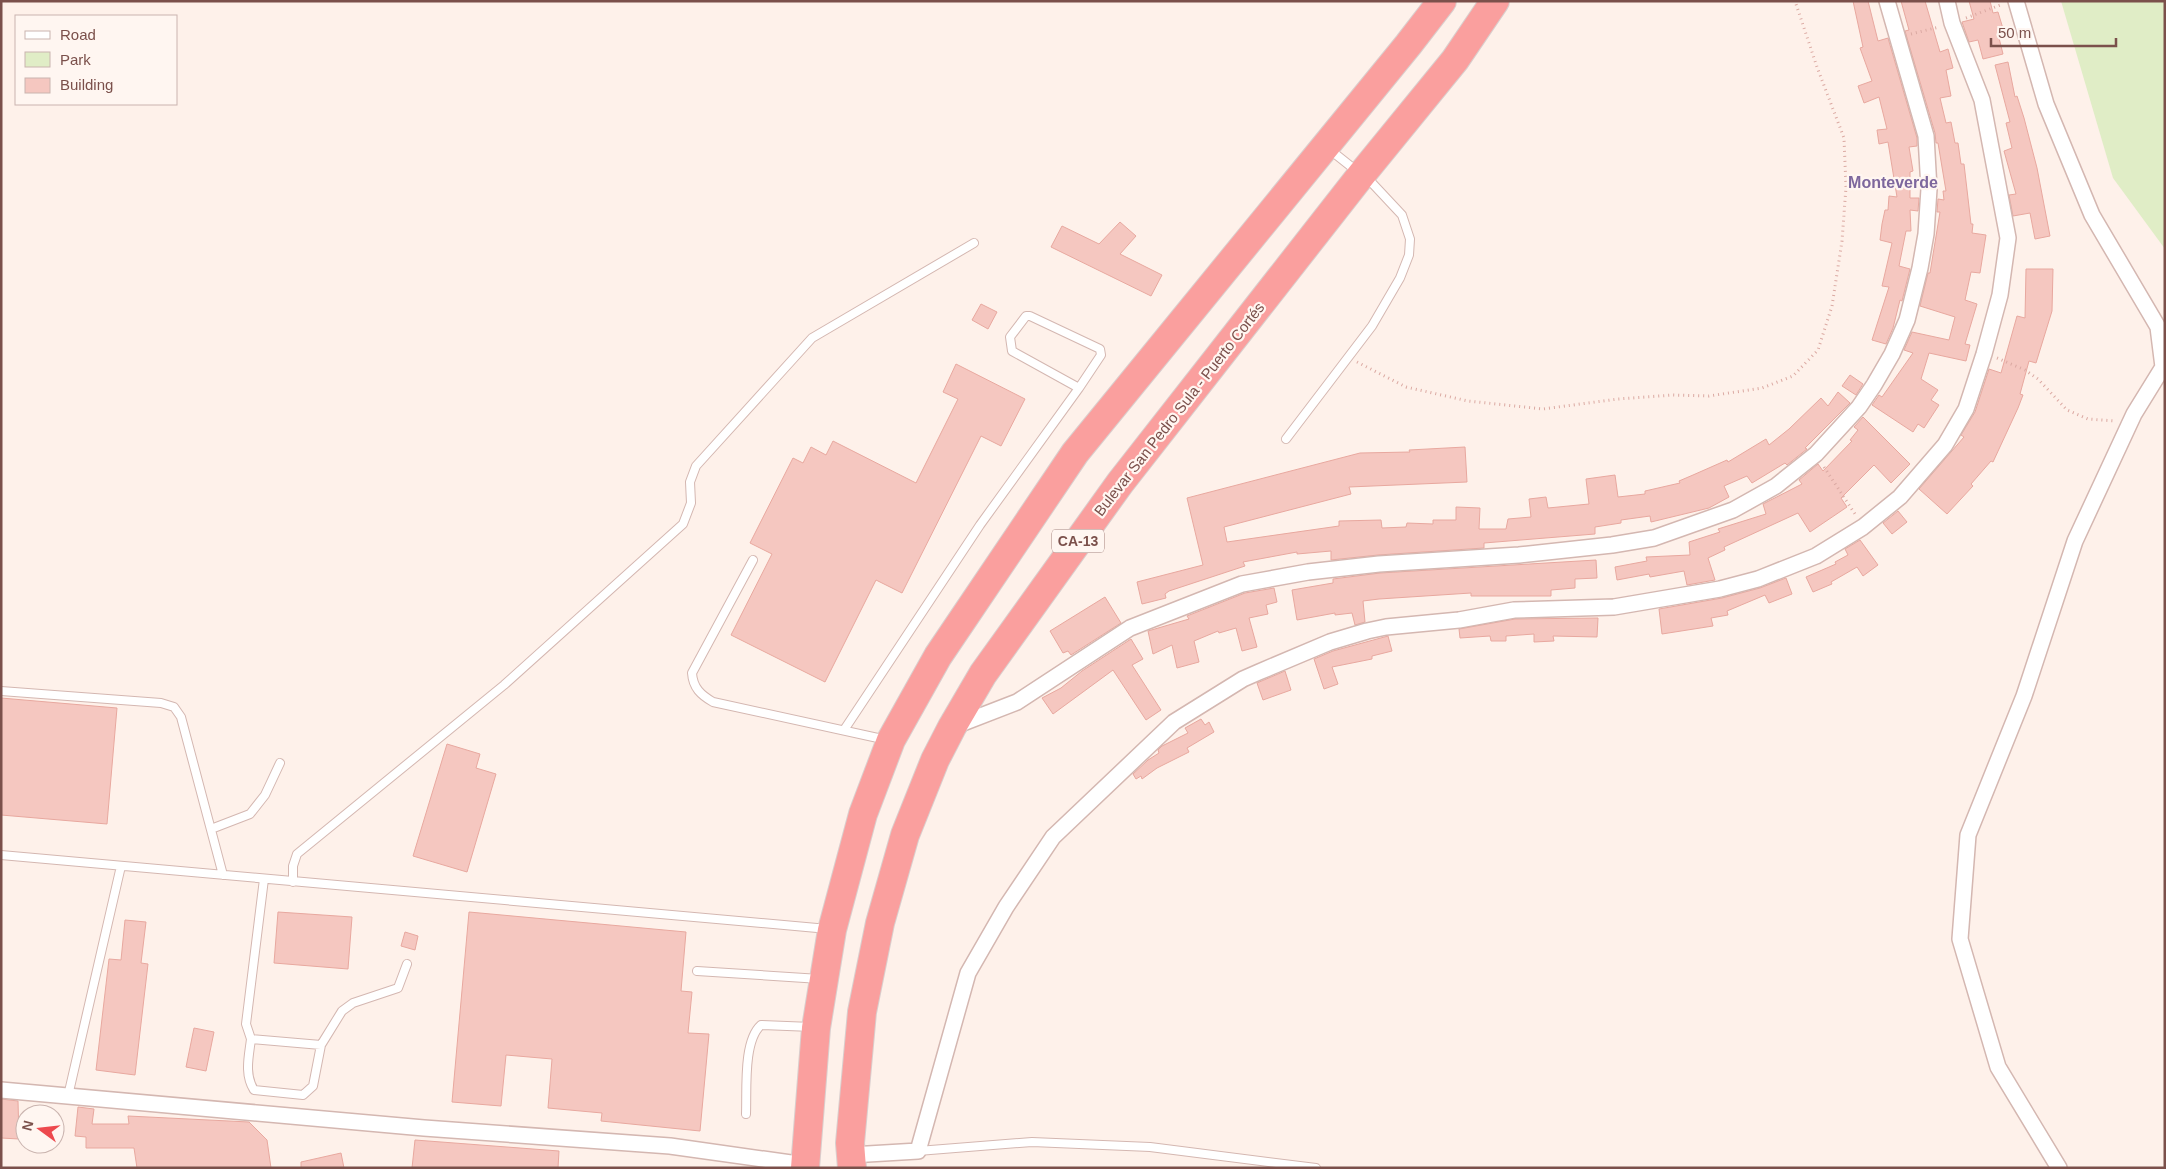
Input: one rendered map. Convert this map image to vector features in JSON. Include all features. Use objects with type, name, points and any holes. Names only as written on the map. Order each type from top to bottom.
[{"type":"highway","points":[[805,1166],[816,1028],[832,930],[863,814],[891,740],[938,656],[1075,453],[1408,46],[1442,1]]},
{"type":"highway","name":"Bulevar San Pedro Sula - Puerto Cortés","points":[[851,1161],[853,1104],[862,1012],[880,923],[905,835],[935,760],[952,727],[983,674],[1120,483],[1362,174],[1455,60],[1495,1]]},
{"type":"street","points":[[952,727],[1017,702],[1130,628],[1242,584],[1308,572],[1379,564],[1519,555],[1612,546],[1654,538],[1733,510],[1776,486],[1816,454],[1859,407],[1892,354],[1907,320],[1926,234],[1929,189],[1926,136],[1888,1]]},
{"type":"street","points":[[851,1161],[918,1151],[968,974],[1006,907],[1053,837],[1174,722],[1259,672],[1330,642],[1367,631],[1386,627],[1458,620],[1514,610],[1614,607],[1720,589],[1758,579],[1816,556],[1863,526],[1900,497],[1944,445],[1966,409],[2000,296],[2008,238],[1982,100],[1952,23],[1947,1]]},
{"type":"street","points":[[2016,1],[2046,104],[2092,216],[2158,327],[2163,367],[2134,414],[2075,541],[2024,696],[1968,835],[1960,939],[1998,1067],[2060,1168]]},
{"type":"street","points":[[1,1090],[424,1128],[670,1146],[805,1166]]},
{"type":"lane","points":[[1286,439],[1372,326],[1400,278],[1409,255],[1410,239],[1402,215],[1362,174],[1325,146]]},
{"type":"lane","points":[[293,882],[293,866],[297,854],[504,685],[683,524],[691,503],[690,482],[696,466],[812,338],[974,243]]},
{"type":"lane","points":[[844,730],[980,525],[1080,388],[1101,355],[1100,349],[1030,316],[1026,316],[1010,337],[1012,351],[1080,388]]},
{"type":"lane","points":[[753,560],[692,674],[693,683],[702,695],[713,702],[891,740]]},
{"type":"lane","points":[[1,691],[160,703],[174,707],[181,718],[224,875]]},
{"type":"lane","points":[[211,829],[250,814],[265,796],[280,763]]},
{"type":"lane","points":[[1,855],[832,930]]},
{"type":"lane","points":[[68,1096],[120,866]]},
{"type":"lane","points":[[264,879],[246,1024],[251,1039],[248,1069],[250,1083],[254,1090],[303,1095],[313,1086],[321,1045],[342,1011],[353,1003],[398,988],[407,964]]},
{"type":"lane","points":[[697,971],[824,979]]},
{"type":"lane","points":[[746,1114],[750,1042],[755,1031],[761,1025],[816,1028]]},
{"type":"lane","points":[[251,1039],[321,1045]]},
{"type":"lane","points":[[918,1151],[1032,1142],[1150,1147],[1316,1168]]},
{"type":"path","points":[[1348,358],[1406,387],[1468,401],[1543,409],[1618,399],[1673,395],[1709,396],[1762,388],[1793,376],[1818,350],[1832,306],[1842,241],[1846,187],[1844,138],[1817,67],[1795,1]]},
{"type":"path","points":[[1984,354],[2025,370],[2038,379],[2067,410],[2088,419],[2115,421],[2134,414]]},
{"type":"path","points":[[1816,454],[1863,526]]},
{"type":"green space","points":[[2061,1],[2165,1],[2165,249],[2113,178]]},
{"type":"building","points":[[1853,1],[1868,1],[1878,41],[1888,38],[1917,138],[1917,146],[1909,147],[1913,171],[1910,172],[1910,198],[1919,198],[1918,211],[1910,210],[1911,231],[1906,231],[1899,266],[1910,269],[1902,301],[1900,300],[1893,328],[1886,344],[1872,340],[1889,287],[1882,286],[1892,243],[1880,240],[1882,224],[1885,210],[1888,210],[1889,196],[1897,197],[1888,142],[1879,144],[1877,130],[1887,129],[1879,97],[1864,103],[1858,86],[1872,81],[1860,48],[1863,47]]},
{"type":"building","points":[[1901,1],[1925,1],[1940,52],[1948,49],[1953,68],[1946,70],[1951,96],[1940,98],[1946,123],[1951,122],[1955,143],[1958,143],[1961,164],[1964,164],[1971,224],[1973,224],[1972,233],[1986,235],[1980,273],[1971,272],[1965,300],[1977,304],[1965,344],[1970,345],[1966,361],[1929,353],[1921,379],[1938,390],[1931,400],[1939,405],[1924,428],[1918,424],[1913,432],[1872,405],[1879,395],[1882,397],[1913,353],[1904,350],[1912,332],[1949,340],[1955,317],[1920,306],[1928,273],[1930,273],[1940,212],[1937,212],[1938,199],[1944,200],[1943,191],[1946,191],[1938,143],[1936,143],[1935,133],[1905,31],[1909,30]]},
{"type":"building","points":[[1969,1],[1990,1],[1993,13],[1998,12],[2004,32],[1998,34],[2003,54],[1983,59],[1978,40],[1969,42],[1962,22],[1974,19]]},
{"type":"building","points":[[2008,62],[2015,97],[2017,96],[2024,118],[2037,168],[2050,236],[2035,239],[2030,213],[2013,216],[2009,195],[2016,194],[2004,151],[2012,148],[2006,123],[2010,122],[1995,65]]},
{"type":"building","points":[[1120,222],[1136,236],[1120,254],[1162,275],[1151,296],[1051,247],[1062,226],[1099,244]]},
{"type":"building","points":[[2026,269],[2053,269],[2052,311],[2036,363],[2029,361],[2020,394],[2023,395],[1993,462],[1991,461],[1971,484],[1973,486],[1947,514],[1919,489],[1964,437],[1961,435],[1975,412],[1989,369],[2001,373],[2017,316],[2025,318]]},
{"type":"building","points":[[981,304],[997,312],[988,329],[972,320]]},
{"type":"building","points":[[956,364],[1025,399],[1001,446],[981,436],[902,593],[876,580],[825,682],[731,635],[772,554],[750,543],[793,458],[803,463],[811,447],[826,455],[833,441],[916,483],[958,399],[943,392]]},
{"type":"building","points":[[1850,375],[1863,384],[1856,395],[1842,386]]},
{"type":"building","points":[[1838,392],[1850,403],[1805,448],[1807,449],[1787,465],[1785,463],[1752,483],[1747,476],[1724,486],[1729,497],[1709,508],[1651,522],[1650,516],[1621,520],[1621,523],[1595,527],[1595,534],[1484,543],[1484,548],[1331,560],[1331,551],[1297,554],[1297,552],[1243,562],[1245,566],[1169,591],[1165,594],[1166,598],[1142,604],[1137,582],[1203,565],[1187,498],[1360,453],[1410,452],[1409,450],[1465,447],[1467,482],[1349,487],[1351,494],[1224,527],[1227,542],[1339,526],[1339,521],[1381,520],[1382,528],[1406,527],[1407,523],[1433,524],[1433,520],[1456,520],[1456,507],[1480,508],[1479,529],[1506,529],[1508,519],[1531,517],[1529,499],[1546,497],[1548,508],[1589,504],[1586,479],[1615,475],[1618,497],[1645,494],[1645,491],[1680,483],[1679,481],[1727,460],[1728,462],[1766,439],[1769,445],[1789,429],[1821,398],[1828,406]]},
{"type":"building","points":[[1863,417],[1910,464],[1891,483],[1874,465],[1841,498],[1847,507],[1810,532],[1798,513],[1724,547],[1725,550],[1708,558],[1715,580],[1687,585],[1684,571],[1650,577],[1649,574],[1617,580],[1615,567],[1647,561],[1646,557],[1690,555],[1689,542],[1720,532],[1718,529],[1766,514],[1763,504],[1802,484],[1799,480],[1818,464],[1823,471],[1852,441],[1850,440],[1858,430],[1854,427]]},
{"type":"building","points":[[1898,511],[1907,522],[1892,534],[1883,523]]},
{"type":"building","points":[[1860,540],[1878,565],[1863,576],[1857,567],[1831,582],[1832,584],[1813,592],[1806,577],[1836,564],[1835,562],[1848,555],[1845,549]]},
{"type":"building","points":[[1596,560],[1597,578],[1575,579],[1575,588],[1551,590],[1551,596],[1471,596],[1471,593],[1363,601],[1365,622],[1355,625],[1352,613],[1335,615],[1335,613],[1297,620],[1292,590],[1333,583],[1333,579],[1380,573]]},
{"type":"building","points":[[1786,578],[1792,594],[1769,603],[1765,595],[1727,611],[1728,615],[1711,618],[1713,626],[1662,634],[1659,609],[1722,598],[1760,588]]},
{"type":"building","points":[[1274,588],[1277,602],[1266,605],[1268,614],[1249,618],[1257,647],[1242,651],[1236,628],[1219,633],[1218,631],[1194,641],[1199,662],[1177,668],[1172,645],[1153,654],[1148,631],[1189,619],[1187,616],[1245,593]]},
{"type":"building","points":[[1105,597],[1121,623],[1071,655],[1068,651],[1063,653],[1050,631]]},
{"type":"building","points":[[1598,618],[1597,637],[1553,636],[1554,641],[1534,642],[1534,634],[1506,636],[1506,641],[1491,641],[1490,636],[1460,638],[1459,629],[1515,619]]},
{"type":"building","points":[[1388,636],[1392,651],[1372,656],[1372,659],[1332,667],[1338,684],[1324,689],[1314,659],[1333,651]]},
{"type":"building","points":[[1131,639],[1143,659],[1132,665],[1161,710],[1146,720],[1113,670],[1053,714],[1042,698],[1061,688],[1082,671]]},
{"type":"building","points":[[1285,671],[1291,690],[1263,700],[1257,683]]},
{"type":"building","points":[[1,698],[117,708],[107,824],[1,815]]},
{"type":"building","points":[[1201,719],[1205,725],[1209,722],[1214,732],[1187,748],[1189,752],[1157,768],[1142,779],[1141,776],[1136,779],[1133,774],[1159,753],[1158,750],[1162,746],[1188,733],[1185,728]]},
{"type":"building","points":[[447,744],[480,754],[476,768],[496,774],[467,872],[413,856]]},
{"type":"building","points":[[278,912],[352,917],[348,969],[274,963]]},
{"type":"building","points":[[469,912],[686,932],[681,991],[692,992],[688,1033],[709,1034],[700,1131],[601,1121],[602,1113],[548,1108],[552,1059],[506,1055],[501,1106],[452,1102]]},
{"type":"building","points":[[125,920],[146,922],[141,963],[148,964],[135,1075],[96,1070],[109,959],[121,960]]},
{"type":"building","points":[[405,932],[418,936],[415,950],[401,946]]},
{"type":"building","points":[[194,1028],[214,1032],[206,1071],[186,1067]]},
{"type":"building","points":[[1,1099],[18,1101],[18,1104],[15,1104],[15,1139],[1,1138]]},
{"type":"building","points":[[78,1107],[94,1109],[92,1124],[129,1124],[128,1116],[249,1122],[267,1140],[271,1168],[137,1168],[134,1148],[86,1148],[86,1137],[75,1136]]},
{"type":"building","points":[[415,1140],[559,1151],[558,1168],[412,1168]]},
{"type":"building","points":[[341,1153],[344,1168],[301,1168],[301,1162]]},
{"type":"district","name":"Monteverde","points":[[1893,182]]}]
